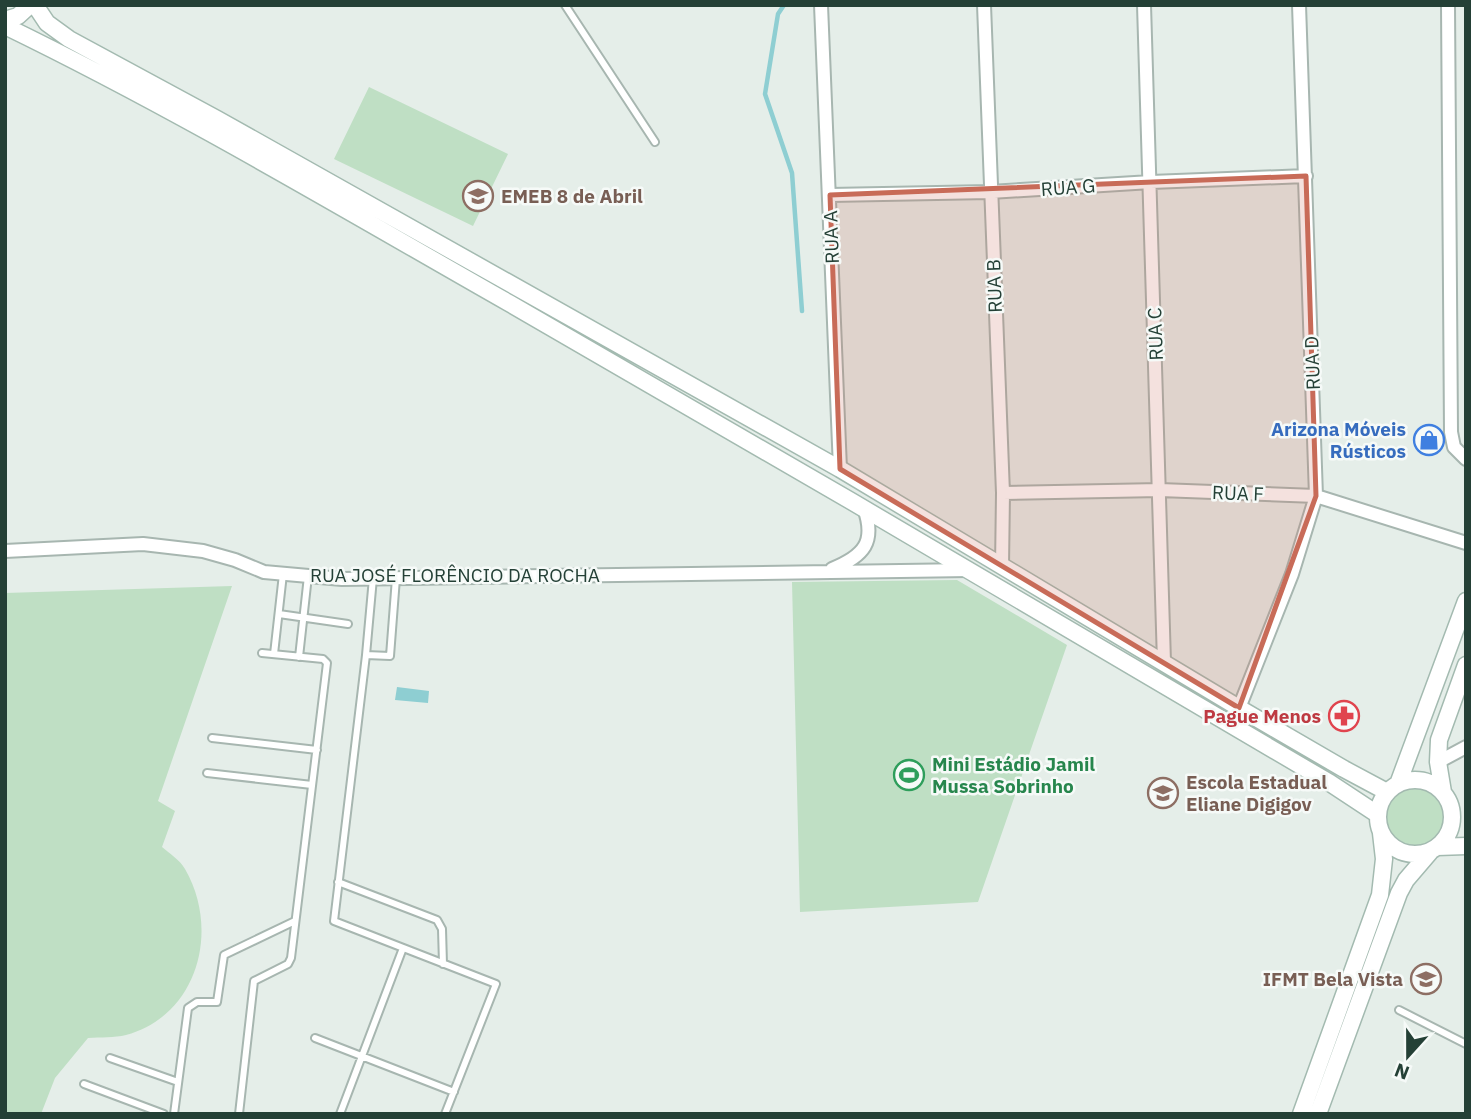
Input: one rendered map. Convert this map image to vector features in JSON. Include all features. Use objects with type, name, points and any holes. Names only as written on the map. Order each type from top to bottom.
[{"type":"main road","points":[[5,20],[18,16],[30,5]]},
{"type":"main road","points":[[35,5],[47,23],[69,39],[217,119],[840,469],[1344,769],[1392,788]]},
{"type":"main road","points":[[5,26],[103,74],[216,136],[864,508],[1307,769],[1377,814]]},
{"type":"main road","points":[[1392,788],[1466,601]]},
{"type":"main road","points":[[1444,795],[1437,750],[1441,731],[1466,665]]},
{"type":"main road","points":[[1301,1114],[1380,895],[1384,859],[1377,814],[1382,798],[1405,781],[1422,780],[1437,787],[1451,806],[1449,833],[1406,880],[1399,893],[1318,1114]]},
{"type":"main road","points":[[1444,795],[1466,807]]},
{"type":"main road","points":[[1381,833],[1393,848],[1411,854],[1466,846]]},
{"type":"street","name":"RUA A","points":[[821,5],[840,469]]},
{"type":"street","name":"RUA B","points":[[984,5],[1003,493],[1002,567]]},
{"type":"street","name":"RUA C","points":[[1144,5],[1164,662]]},
{"type":"street","name":"RUA D","points":[[1240,708],[1292,574],[1316,496],[1299,5]]},
{"type":"street","points":[[1448,5],[1451,432],[1454,447],[1466,459]]},
{"type":"street","name":"RUA G","points":[[830,195],[990,192],[1306,176]]},
{"type":"street","name":"RUA F","points":[[1003,493],[1160,490],[1316,496],[1466,543]]},
{"type":"street","name":"RUA JOSÉ FLORÊNCIO DA ROCHA","points":[[825,572],[847,563],[866,546],[870,532],[864,508]]},
{"type":"street","name":"RUA JOSÉ FLORÊNCIO DA ROCHA","points":[[5,551],[143,544],[203,551],[264,572],[373,578],[970,570]]},
{"type":"street","points":[[1438,762],[1466,747]]},
{"type":"lane","points":[[565,5],[655,142]]},
{"type":"lane","points":[[274,654],[284,574]]},
{"type":"lane","points":[[299,657],[308,576]]},
{"type":"lane","points":[[373,578],[334,921],[496,984],[445,1114]]},
{"type":"lane","points":[[366,654],[390,656],[396,578]]},
{"type":"lane","points":[[279,614],[348,624]]},
{"type":"lane","points":[[239,1114],[254,981],[289,962],[327,663],[323,659],[262,653]]},
{"type":"lane","points":[[212,738],[317,750]]},
{"type":"lane","points":[[207,773],[312,785]]},
{"type":"lane","points":[[338,882],[438,920],[442,929],[443,964]]},
{"type":"lane","points":[[174,1114],[186,1012],[194,1003],[217,1002],[222,957],[295,921]]},
{"type":"lane","points":[[340,1114],[403,948]]},
{"type":"lane","points":[[1399,1010],[1466,1044]]},
{"type":"lane","points":[[315,1038],[454,1092]]},
{"type":"lane","points":[[110,1058],[178,1082]]},
{"type":"lane","points":[[84,1083],[164,1114]]},
{"type":"highlighted area","points":[[1306,176],[1316,496],[1239,708],[840,469],[830,195]]},
{"type":"green space","points":[[369,87],[508,154],[473,226],[334,159]]},
{"type":"green space","name":"Mini Estádio Jamil Mussa Sobrinho","points":[[957,580],[1067,645],[978,902],[800,912],[792,582]]},
{"type":"green space","points":[[232,586],[158,801],[175,811],[162,847],[183,866],[196,893],[201,917],[201,943],[196,967],[186,990],[171,1009],[151,1025],[126,1035],[88,1038],[55,1078],[41,1114],[5,1114],[5,593]]},
{"type":"green space","points":[[1410,784],[1422,784],[1439,793],[1446,804],[1446,828],[1439,839],[1422,848],[1410,848],[1398,843],[1389,834],[1384,822],[1384,810],[1389,798],[1398,789]]},
{"type":"water","points":[[397,687],[429,691],[428,703],[395,700]]},
{"type":"waterway","points":[[784,5],[778,14],[765,94],[792,173],[802,311]]},
{"type":"place","name":"EMEB 8 de Abril","points":[[478,196]]},
{"type":"place","name":"Arizona Móveis Rústicos","points":[[1429,440]]},
{"type":"place","name":"Pague Menos","points":[[1344,716]]},
{"type":"place","name":"Mini Estádio Jamil Mussa Sobrinho","points":[[909,775]]},
{"type":"place","name":"Escola Estadual Eliane Digigov","points":[[1163,793]]},
{"type":"place","name":"IFMT Bela Vista","points":[[1426,979]]}]
